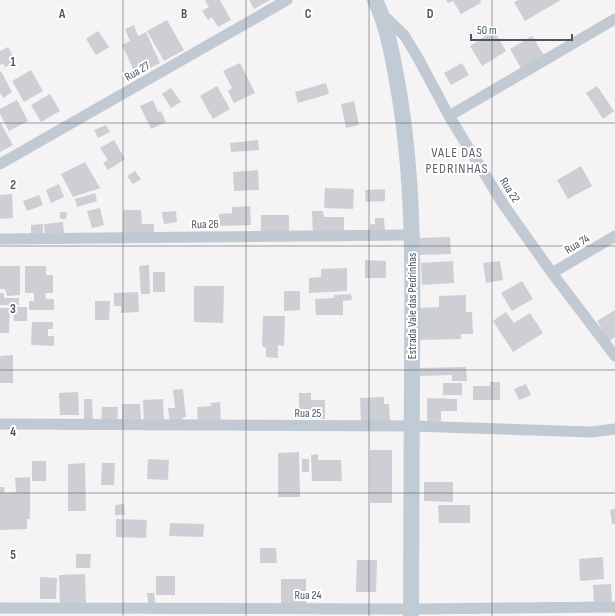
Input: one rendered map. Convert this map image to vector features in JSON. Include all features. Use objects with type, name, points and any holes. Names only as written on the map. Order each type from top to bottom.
[{"type":"main road","name":"Estrada Vale das Pedrinhas","points":[[378,6],[390,44],[402,107],[409,171],[412,312],[411,612]]},
{"type":"street","name":"Rua 27","points":[[0,164],[287,0]]},
{"type":"street","name":"Rua 22","points":[[378,6],[404,35],[449,116],[503,204],[552,273],[615,356]]},
{"type":"street","points":[[449,116],[615,19]]},
{"type":"street","name":"Rua 26","points":[[0,239],[411,235]]},
{"type":"street","name":"Rua 74","points":[[552,273],[615,236]]},
{"type":"street","name":"Rua 25","points":[[0,424],[412,426],[591,432],[615,429]]},
{"type":"street","name":"Rua 24","points":[[0,608],[411,612],[615,607]]},
{"type":"building","points":[[220,0],[231,20],[218,27],[212,17],[208,20],[202,11],[209,7],[205,1]]},
{"type":"building","points":[[249,0],[270,0],[254,9]]},
{"type":"building","points":[[446,0],[480,0],[481,3],[461,14],[453,1],[448,3]]},
{"type":"building","points":[[518,0],[561,0],[525,21],[514,2]]},
{"type":"building","points":[[167,20],[184,50],[164,61],[147,31]]},
{"type":"building","points":[[134,25],[138,36],[146,32],[160,63],[136,75],[122,45],[130,41],[125,29]]},
{"type":"building","points":[[98,31],[109,47],[96,55],[86,39]]},
{"type":"building","points":[[494,31],[506,51],[482,66],[470,46]]},
{"type":"building","points":[[532,36],[545,57],[522,70],[510,49]]},
{"type":"building","points":[[8,47],[16,62],[5,67],[3,63],[0,65],[0,51]]},
{"type":"building","points":[[240,63],[255,93],[234,103],[228,91],[232,88],[223,71]]},
{"type":"building","points":[[462,63],[469,75],[451,85],[444,73]]},
{"type":"building","points":[[31,70],[43,91],[24,102],[12,81]]},
{"type":"building","points":[[1,71],[12,92],[3,98],[0,93]]},
{"type":"building","points":[[326,83],[329,94],[298,103],[295,92]]},
{"type":"building","points":[[217,86],[230,109],[213,119],[200,96]]},
{"type":"building","points":[[597,86],[614,111],[603,119],[586,93]]},
{"type":"building","points":[[171,88],[181,102],[171,108],[162,94]]},
{"type":"building","points":[[50,94],[60,111],[41,122],[31,105]]},
{"type":"building","points":[[17,100],[28,121],[9,131],[0,114],[0,109]]},
{"type":"building","points":[[153,100],[158,112],[161,111],[166,122],[151,129],[140,106]]},
{"type":"building","points":[[354,101],[359,125],[346,128],[341,104]]},
{"type":"building","points":[[0,122],[13,145],[0,152]]},
{"type":"building","points":[[106,125],[110,132],[98,138],[94,130]]},
{"type":"building","points":[[114,140],[125,159],[108,170],[103,163],[108,160],[100,148]]},
{"type":"building","points":[[258,140],[259,150],[231,152],[230,143]]},
{"type":"building","points":[[85,162],[100,188],[73,197],[61,174]]},
{"type":"building","points":[[581,166],[592,186],[568,199],[557,180]]},
{"type":"building","points":[[258,170],[259,190],[234,191],[233,172]]},
{"type":"building","points":[[135,171],[141,179],[133,184],[127,176]]},
{"type":"building","points":[[59,184],[64,197],[51,203],[46,190]]},
{"type":"building","points":[[325,188],[354,189],[353,209],[324,208]]},
{"type":"building","points":[[385,189],[385,201],[366,202],[365,190]]},
{"type":"building","points":[[95,193],[97,201],[77,207],[75,199]]},
{"type":"building","points":[[12,194],[13,218],[0,219],[0,195]]},
{"type":"building","points":[[39,195],[43,205],[27,211],[23,201]]},
{"type":"building","points":[[250,206],[251,225],[220,226],[219,214],[232,213],[232,207]]},
{"type":"building","points":[[100,208],[104,225],[92,228],[87,211]]},
{"type":"building","points":[[123,210],[141,210],[142,224],[154,224],[154,235],[123,236]]},
{"type":"building","points":[[176,211],[177,222],[164,224],[162,212]]},
{"type":"building","points":[[312,211],[323,211],[324,217],[344,217],[344,233],[313,234]]},
{"type":"building","points":[[60,212],[67,212],[66,219],[60,219]]},
{"type":"building","points":[[261,215],[289,215],[289,234],[261,233]]},
{"type":"building","points":[[375,218],[384,218],[385,232],[370,233],[370,224],[375,224]]},
{"type":"building","points":[[63,222],[64,233],[45,235],[44,224]]},
{"type":"building","points":[[43,224],[43,236],[31,237],[31,225]]},
{"type":"building","points":[[450,237],[451,254],[418,255],[418,238]]},
{"type":"building","points":[[365,260],[386,261],[386,278],[365,278]]},
{"type":"building","points":[[453,261],[454,283],[422,285],[421,263]]},
{"type":"building","points":[[500,261],[503,280],[486,283],[483,263]]},
{"type":"building","points":[[149,265],[150,294],[141,294],[139,266]]},
{"type":"building","points":[[0,266],[20,266],[20,295],[7,296],[5,289],[0,289]]},
{"type":"building","points":[[25,266],[46,266],[46,275],[53,275],[53,293],[45,293],[46,299],[54,299],[54,310],[29,310],[29,301],[34,301],[34,293],[25,293]]},
{"type":"building","points":[[347,268],[347,291],[309,293],[309,278],[321,277],[321,269]]},
{"type":"building","points":[[153,272],[165,272],[165,292],[153,292]]},
{"type":"building","points":[[522,281],[533,299],[512,311],[501,293]]},
{"type":"building","points":[[194,286],[224,286],[223,323],[194,322]]},
{"type":"building","points":[[284,291],[300,291],[300,310],[284,311]]},
{"type":"building","points":[[138,292],[139,312],[121,313],[121,306],[114,306],[114,293]]},
{"type":"building","points":[[0,293],[4,293],[4,298],[19,298],[19,305],[0,305]]},
{"type":"building","points":[[351,294],[352,300],[343,301],[343,315],[316,315],[315,299],[334,298],[334,295]]},
{"type":"building","points":[[466,295],[466,312],[472,312],[473,334],[461,334],[461,339],[419,340],[418,308],[439,307],[439,296]]},
{"type":"building","points":[[95,301],[110,301],[109,320],[95,320]]},
{"type":"building","points":[[13,307],[27,307],[27,321],[14,321]]},
{"type":"building","points":[[0,308],[10,308],[9,333],[0,333]]},
{"type":"building","points":[[615,310],[615,337],[609,341],[597,321]]},
{"type":"building","points":[[506,312],[514,323],[530,313],[543,333],[513,352],[493,321]]},
{"type":"building","points":[[263,316],[285,316],[284,346],[278,345],[278,358],[266,357],[266,348],[262,346]]},
{"type":"building","points":[[32,322],[53,322],[53,329],[48,329],[48,336],[54,336],[54,346],[31,345]]},
{"type":"building","points":[[13,355],[13,383],[0,383],[0,356]]},
{"type":"building","points":[[466,367],[467,381],[452,381],[452,375],[418,376],[418,368]]},
{"type":"building","points":[[490,382],[500,382],[500,400],[473,400],[473,386],[490,386]]},
{"type":"building","points":[[443,383],[462,383],[462,395],[443,395]]},
{"type":"building","points":[[526,384],[531,395],[519,400],[514,389]]},
{"type":"building","points":[[183,389],[186,417],[182,418],[182,423],[170,424],[168,408],[175,408],[173,390]]},
{"type":"building","points":[[78,392],[79,415],[60,415],[59,393]]},
{"type":"building","points":[[299,393],[311,393],[311,400],[325,400],[325,419],[299,419]]},
{"type":"building","points":[[384,397],[384,404],[389,404],[390,423],[361,424],[360,398]]},
{"type":"building","points":[[427,398],[457,399],[457,411],[441,411],[441,421],[437,421],[437,425],[427,425]]},
{"type":"building","points":[[84,399],[92,399],[93,422],[84,422]]},
{"type":"building","points":[[163,399],[164,422],[144,423],[143,400]]},
{"type":"building","points":[[220,402],[221,423],[198,424],[197,407],[211,406],[211,403]]},
{"type":"building","points":[[122,404],[140,404],[141,422],[122,422]]},
{"type":"building","points":[[102,407],[118,407],[117,423],[101,423]]},
{"type":"building","points":[[370,450],[392,450],[392,503],[370,503]]},
{"type":"building","points":[[299,452],[300,497],[278,497],[278,453]]},
{"type":"building","points":[[318,454],[318,460],[341,460],[342,481],[312,481],[311,455]]},
{"type":"building","points":[[148,459],[169,460],[168,480],[147,479]]},
{"type":"building","points":[[302,459],[309,459],[309,472],[302,472]]},
{"type":"building","points":[[32,461],[46,461],[46,481],[32,481]]},
{"type":"building","points":[[85,463],[86,511],[68,511],[68,464]]},
{"type":"building","points":[[102,463],[115,463],[114,485],[101,485]]},
{"type":"building","points":[[30,477],[30,519],[27,519],[27,529],[0,530],[0,487],[4,487],[5,493],[16,492],[15,478]]},
{"type":"building","points":[[424,482],[453,482],[453,502],[424,501]]},
{"type":"building","points":[[124,504],[125,515],[115,515],[115,505]]},
{"type":"building","points":[[438,505],[470,505],[470,523],[439,523]]},
{"type":"building","points":[[615,509],[615,524],[612,524],[610,510]]},
{"type":"building","points":[[116,519],[147,520],[146,538],[116,537]]},
{"type":"building","points":[[170,523],[204,524],[203,537],[169,536]]},
{"type":"building","points":[[260,548],[276,548],[277,563],[260,563]]},
{"type":"building","points":[[76,554],[91,554],[90,568],[76,568]]},
{"type":"building","points":[[603,557],[604,579],[580,581],[579,559]]},
{"type":"building","points":[[357,560],[377,560],[376,592],[356,592]]},
{"type":"building","points":[[85,574],[86,603],[60,604],[59,575]]},
{"type":"building","points":[[156,576],[175,576],[175,595],[156,595]]},
{"type":"building","points":[[40,577],[57,578],[56,599],[40,599]]},
{"type":"building","points":[[281,579],[306,579],[306,604],[281,604]]},
{"type":"building","points":[[611,584],[612,602],[594,603],[593,585]]},
{"type":"building","points":[[147,593],[154,593],[156,607],[149,607]]},
{"type":"district","name":"VALE DAS PEDRINHAS","points":[[457,160]]}]
